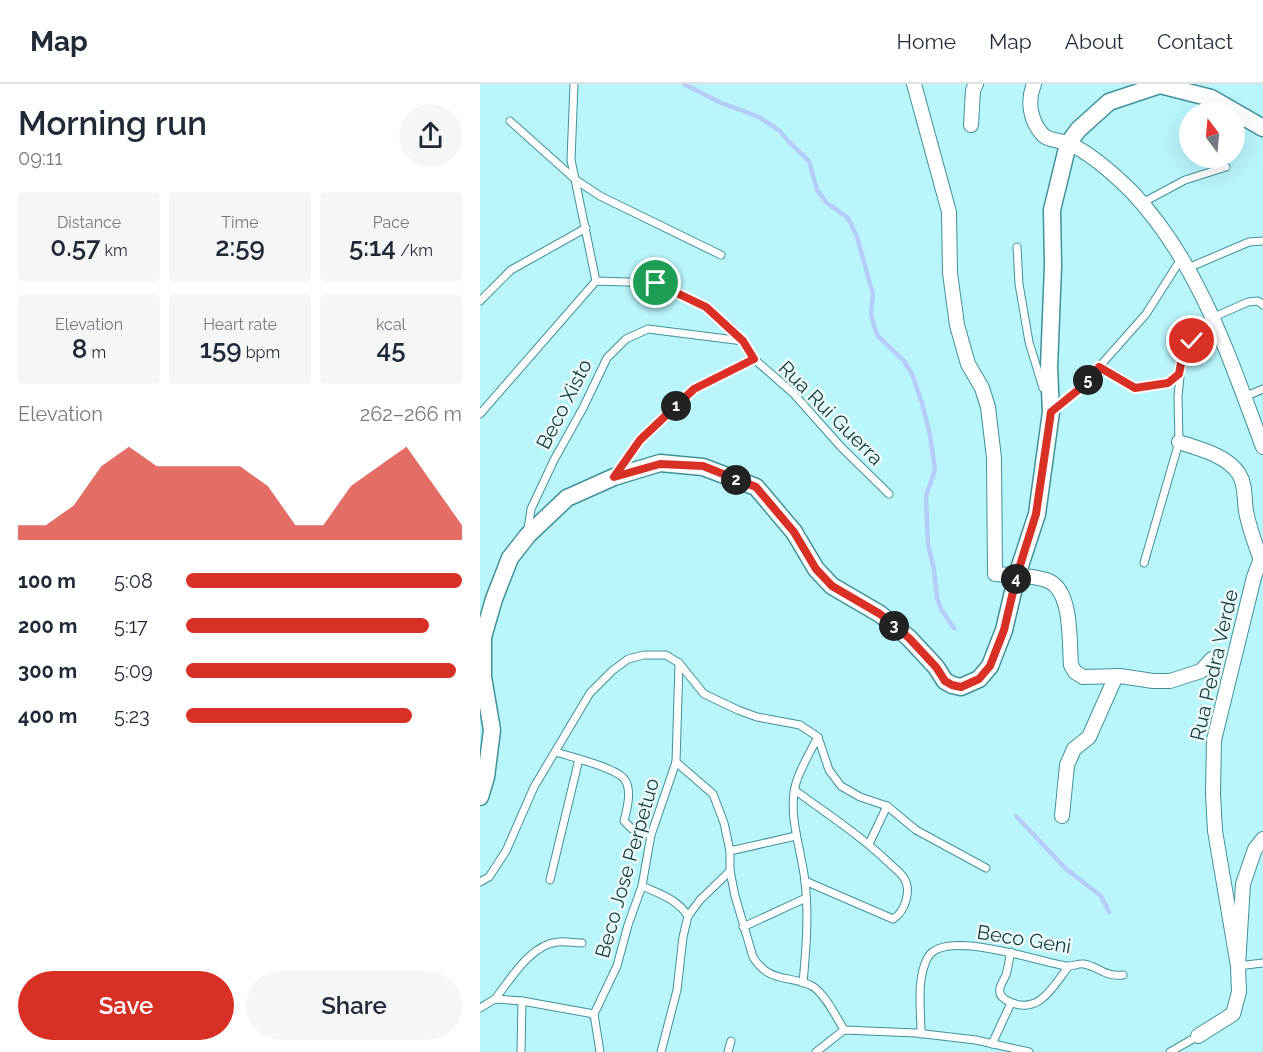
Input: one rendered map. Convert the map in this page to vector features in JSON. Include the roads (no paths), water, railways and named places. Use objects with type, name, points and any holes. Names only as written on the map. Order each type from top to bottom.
[{"type":"street","points":[[914,84],[949,212],[950,273],[957,325],[968,364],[982,388],[988,407],[994,458],[995,574],[1048,580],[1057,586],[1066,604],[1071,665],[1075,672],[1083,677],[1116,676],[1170,681],[1201,671],[1212,659]]},
{"type":"street","points":[[971,125],[976,84]]},
{"type":"street","points":[[1034,84],[1029,95],[1030,110],[1044,137],[1068,144],[1114,174],[1142,203],[1185,262],[1214,317],[1263,447]]},
{"type":"street","points":[[480,796],[486,777],[492,730],[483,677],[482,632],[510,558],[528,535],[567,498],[614,477],[660,464],[703,466],[756,487],[794,532],[816,569],[832,586],[880,614],[909,638],[936,667],[945,681],[961,687],[979,679],[990,666],[1004,630],[1017,575],[1036,514],[1051,412],[1048,367],[1053,266],[1052,210],[1068,144],[1077,130],[1109,102],[1160,85],[1211,98],[1263,128]]},
{"type":"street","points":[[1179,442],[1222,458],[1239,474],[1245,489],[1251,534],[1262,556]]},
{"type":"street","name":"Rua Pedra Verde","points":[[1238,966],[1215,831],[1214,740],[1254,577],[1262,556]]},
{"type":"street","points":[[1062,816],[1067,765],[1074,750],[1089,737],[1116,676]]},
{"type":"street","points":[[1198,1036],[1233,1014],[1239,992],[1238,966],[1243,884],[1255,849],[1263,838]]},
{"type":"lane","points":[[574,84],[572,160],[596,281]]},
{"type":"lane","points":[[510,121],[576,180],[600,196],[721,255]]},
{"type":"lane","points":[[1142,203],[1185,180],[1223,168]]},
{"type":"lane","points":[[480,301],[511,270],[586,228]]},
{"type":"lane","points":[[1017,247],[1019,284],[1029,342],[1051,412],[1083,386],[1146,314],[1185,262],[1248,242],[1263,241]]},
{"type":"lane","points":[[596,281],[656,283],[706,307],[743,341],[754,359]]},
{"type":"lane","points":[[480,414],[596,281]]},
{"type":"lane","points":[[1144,563],[1179,442],[1179,374],[1182,358],[1192,341],[1214,317],[1248,302],[1258,301],[1263,305]]},
{"type":"lane","name":"Beco Xisto","points":[[528,535],[531,509],[554,460],[584,408],[607,358],[627,339],[648,329],[743,341]]},
{"type":"lane","name":"Rua Rui Guerra","points":[[614,477],[640,440],[694,389],[754,359],[793,393],[841,447],[889,494]]},
{"type":"lane","points":[[1099,367],[1135,388],[1168,383],[1179,374]]},
{"type":"lane","points":[[1244,397],[1263,389]]},
{"type":"lane","points":[[480,882],[489,877],[506,851],[534,787],[590,693],[628,659],[644,655],[666,655],[679,663],[704,694],[757,717],[800,725],[818,737],[829,770],[841,786],[860,797],[887,806],[916,830],[986,868]]},
{"type":"lane","name":"Beco Jose Perpetuo","points":[[594,1014],[617,966],[642,886],[651,835],[676,762],[679,663]]},
{"type":"lane","points":[[802,983],[805,958],[806,898],[796,836],[795,785],[818,737]]},
{"type":"lane","points":[[556,752],[616,772],[625,779],[628,807],[624,821],[632,829],[651,835]]},
{"type":"lane","points":[[550,880],[579,759]]},
{"type":"lane","points":[[676,762],[713,794],[724,823],[730,850],[730,871],[743,927],[758,966],[774,976],[812,985],[823,997],[844,1030]]},
{"type":"lane","points":[[796,791],[869,844],[904,878],[908,888],[907,897],[899,916],[893,919],[805,881]]},
{"type":"lane","points":[[869,844],[887,806]]},
{"type":"lane","points":[[730,850],[796,836]]},
{"type":"lane","points":[[661,1052],[677,990],[682,937],[688,916],[700,900],[730,871]]},
{"type":"lane","points":[[642,886],[672,899],[688,916]]},
{"type":"lane","points":[[743,927],[806,898]]},
{"type":"lane","points":[[480,1008],[495,999],[519,967],[534,952],[555,942],[582,943]]},
{"type":"lane","name":"Beco Geni","points":[[921,1034],[921,974],[929,954],[940,946],[990,947],[1069,966],[1083,963],[1111,976],[1123,975]]},
{"type":"lane","points":[[1011,952],[1000,988],[1003,998],[1025,1007],[1034,1005],[1043,998],[1069,966]]},
{"type":"lane","points":[[1238,966],[1263,963]]},
{"type":"lane","points":[[495,999],[594,1014],[600,1052]]},
{"type":"lane","points":[[521,1052],[522,1002]]},
{"type":"lane","points":[[992,1044],[1011,1003]]},
{"type":"lane","points":[[816,1052],[844,1030],[921,1034],[976,1040],[1029,1052]]},
{"type":"lane","points":[[1170,1052],[1198,1036]]},
{"type":"lane","points":[[728,1052],[730,1041]]},
{"type":"waterway","points":[[684,84],[719,102],[759,117],[780,131],[809,161],[817,190],[827,203],[848,218],[857,237],[873,294],[871,313],[874,326],[878,336],[904,361],[912,374],[922,403],[935,470],[926,496],[928,545],[934,569],[937,598],[941,609],[954,628]]},
{"type":"waterway","points":[[1016,816],[1065,868],[1101,896],[1109,912]]}]
